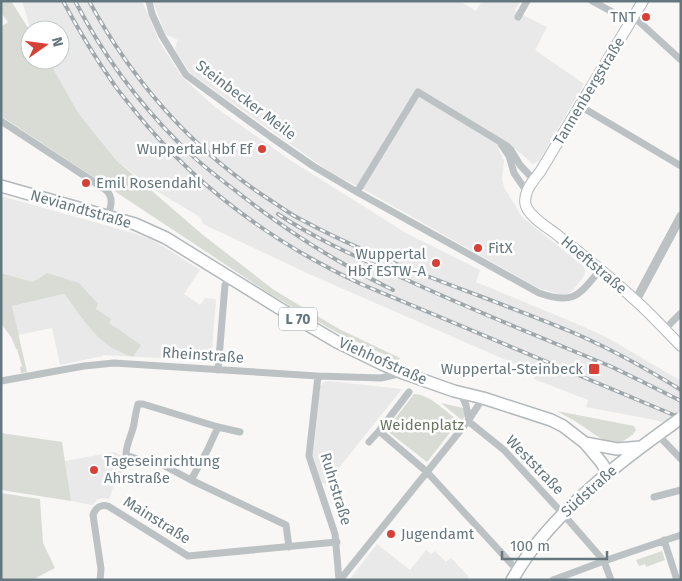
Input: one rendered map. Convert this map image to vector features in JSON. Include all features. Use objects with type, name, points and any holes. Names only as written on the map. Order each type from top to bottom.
[{"type":"main road","name":"Tannenbergstraße","points":[[534,180],[643,1]]},
{"type":"main road","points":[[527,192],[534,180]]},
{"type":"main road","name":"Neviandtstraße","points":[[1,186],[136,224],[160,235]]},
{"type":"main road","name":"Hoeftstraße","points":[[527,192],[525,196],[526,206],[530,213],[636,300],[681,346]]},
{"type":"main road","name":"Viehhofstraße","points":[[160,235],[337,342],[382,364],[460,392],[551,420],[563,426],[585,443],[608,473]]},
{"type":"main road","name":"Südstraße","points":[[515,575],[530,552],[563,514],[608,473],[681,418]]},
{"type":"main road","points":[[585,443],[616,449],[641,447]]},
{"type":"street","name":"Steinbecker Meile","points":[[149,1],[152,14],[162,36],[186,75],[313,166],[539,293],[553,298],[571,298],[585,288],[600,270]]},
{"type":"street","points":[[518,17],[527,1]]},
{"type":"street","points":[[592,1],[632,19],[681,60]]},
{"type":"street","points":[[358,192],[418,92],[507,146],[520,165],[534,180]]},
{"type":"street","points":[[580,106],[681,166]]},
{"type":"street","points":[[1,121],[110,193],[112,199],[108,216]]},
{"type":"street","points":[[500,141],[509,156],[514,173],[527,192]]},
{"type":"street","points":[[636,300],[681,216]]},
{"type":"street","points":[[218,370],[225,286],[230,278]]},
{"type":"street","points":[[665,329],[681,313]]},
{"type":"street","name":"Rheinstraße","points":[[1,381],[98,364],[381,378],[403,373]]},
{"type":"street","name":"Ruhrstraße","points":[[318,376],[309,456],[335,534],[339,580]]},
{"type":"street","points":[[369,442],[380,431],[409,392]]},
{"type":"street","points":[[460,392],[466,405],[469,421]]},
{"type":"street","points":[[339,580],[469,421],[483,398]]},
{"type":"street","points":[[240,432],[138,404],[134,424],[126,446],[126,455],[152,464],[159,463],[286,525],[289,547]]},
{"type":"street","name":"Weststraße","points":[[469,421],[504,450],[563,514],[604,560],[611,580]]},
{"type":"street","points":[[192,480],[218,427]]},
{"type":"street","points":[[380,431],[428,472],[515,575]]},
{"type":"street","points":[[658,435],[681,458]]},
{"type":"street","points":[[654,497],[681,490]]},
{"type":"street","name":"Mainstraße","points":[[100,580],[101,569],[93,519],[94,512],[101,506],[108,506],[188,556],[336,542]]},
{"type":"street","points":[[553,580],[604,560],[681,535]]},
{"type":"street","points":[[664,540],[677,580]]},
{"type":"shaded area","points":[[22,1],[142,1],[160,43],[183,78],[215,107],[290,160],[406,233],[480,270],[476,282],[608,338],[681,381],[681,429],[655,420],[586,407],[588,400],[534,379],[536,373],[309,274],[203,224],[200,217],[155,190],[116,160],[79,114],[54,70],[70,70],[70,20],[28,20]]},
{"type":"shaded area","points":[[153,1],[460,1],[476,11],[482,1],[520,1],[515,11],[547,27],[535,50],[584,84],[539,161],[533,164],[507,142],[498,148],[504,161],[502,179],[504,187],[522,217],[583,266],[585,273],[582,279],[567,294],[559,294],[538,288],[330,172],[190,73],[175,48],[178,40],[165,34]]},
{"type":"shaded area","points":[[1,196],[150,239],[200,270],[184,294],[200,305],[205,298],[216,299],[211,362],[103,355],[60,365],[52,328],[18,335],[12,306],[64,294],[94,333],[116,350],[127,355],[109,323],[96,309],[98,304],[1,273]]},
{"type":"shaded area","points":[[324,382],[402,389],[326,484],[322,483],[313,457],[320,387]]},
{"type":"shaded area","name":"Tageseinrichtung Ahrstraße","points":[[114,452],[126,458],[119,479],[116,479],[109,499],[102,498],[92,505],[71,501],[65,461]]},
{"type":"shaded area","points":[[377,544],[410,570],[426,550],[431,554],[435,551],[446,562],[451,558],[468,576],[469,580],[349,580]]},
{"type":"green space","points":[[1,1],[11,1],[23,20],[20,20],[20,70],[54,70],[79,114],[116,160],[203,235],[274,290],[339,329],[400,358],[398,361],[336,332],[270,294],[1,116],[1,27],[8,22],[1,13]]},
{"type":"green space","points":[[1,273],[33,282],[47,273],[79,283],[98,304],[96,309],[111,319],[109,323],[141,345],[133,357],[110,346],[93,332],[64,294],[12,306],[27,372],[21,373],[20,367],[22,366],[17,349],[1,323]]},
{"type":"green space","name":"Weidenplatz","points":[[414,394],[431,400],[456,419],[456,425],[427,462],[386,430]]},
{"type":"green space","points":[[441,403],[463,408],[465,413],[463,421]]},
{"type":"green space","points":[[557,411],[634,426],[636,430],[622,441],[610,442],[598,437]]},
{"type":"green space","points":[[1,433],[62,442],[71,501],[1,490]]},
{"type":"green space","points":[[1,493],[40,499],[43,543],[55,568],[32,580],[1,580]]},
{"type":"green space","points":[[662,551],[665,560],[646,567],[645,564],[639,566],[636,560]]},
{"type":"railway","points":[[63,1],[99,63],[115,86],[158,138],[209,188],[267,231],[328,268],[361,284],[681,418]]},
{"type":"railway","points":[[75,1],[121,76],[148,110],[191,155],[213,174],[292,232],[331,257],[393,290]]},
{"type":"railway","points":[[89,1],[125,59],[167,112],[215,159],[286,211],[335,237],[369,252],[588,339],[655,374],[681,390]]},
{"type":"railway","points":[[278,214],[363,260],[419,286],[612,367],[681,401]]},
{"type":"place","name":"TNT","points":[[646,17]]},
{"type":"place","name":"Wuppertal Hbf Ef","points":[[262,149]]},
{"type":"place","name":"Emil Rosendahl","points":[[86,183]]},
{"type":"place","name":"FitX","points":[[478,248]]},
{"type":"place","name":"Wuppertal Hbf ESTW-A","points":[[436,263]]},
{"type":"place","name":"Wuppertal-Steinbeck","points":[[594,369]]},
{"type":"place","name":"Tageseinrichtung Ahrstraße","points":[[94,470]]},
{"type":"place","name":"Jugendamt","points":[[391,534]]}]
